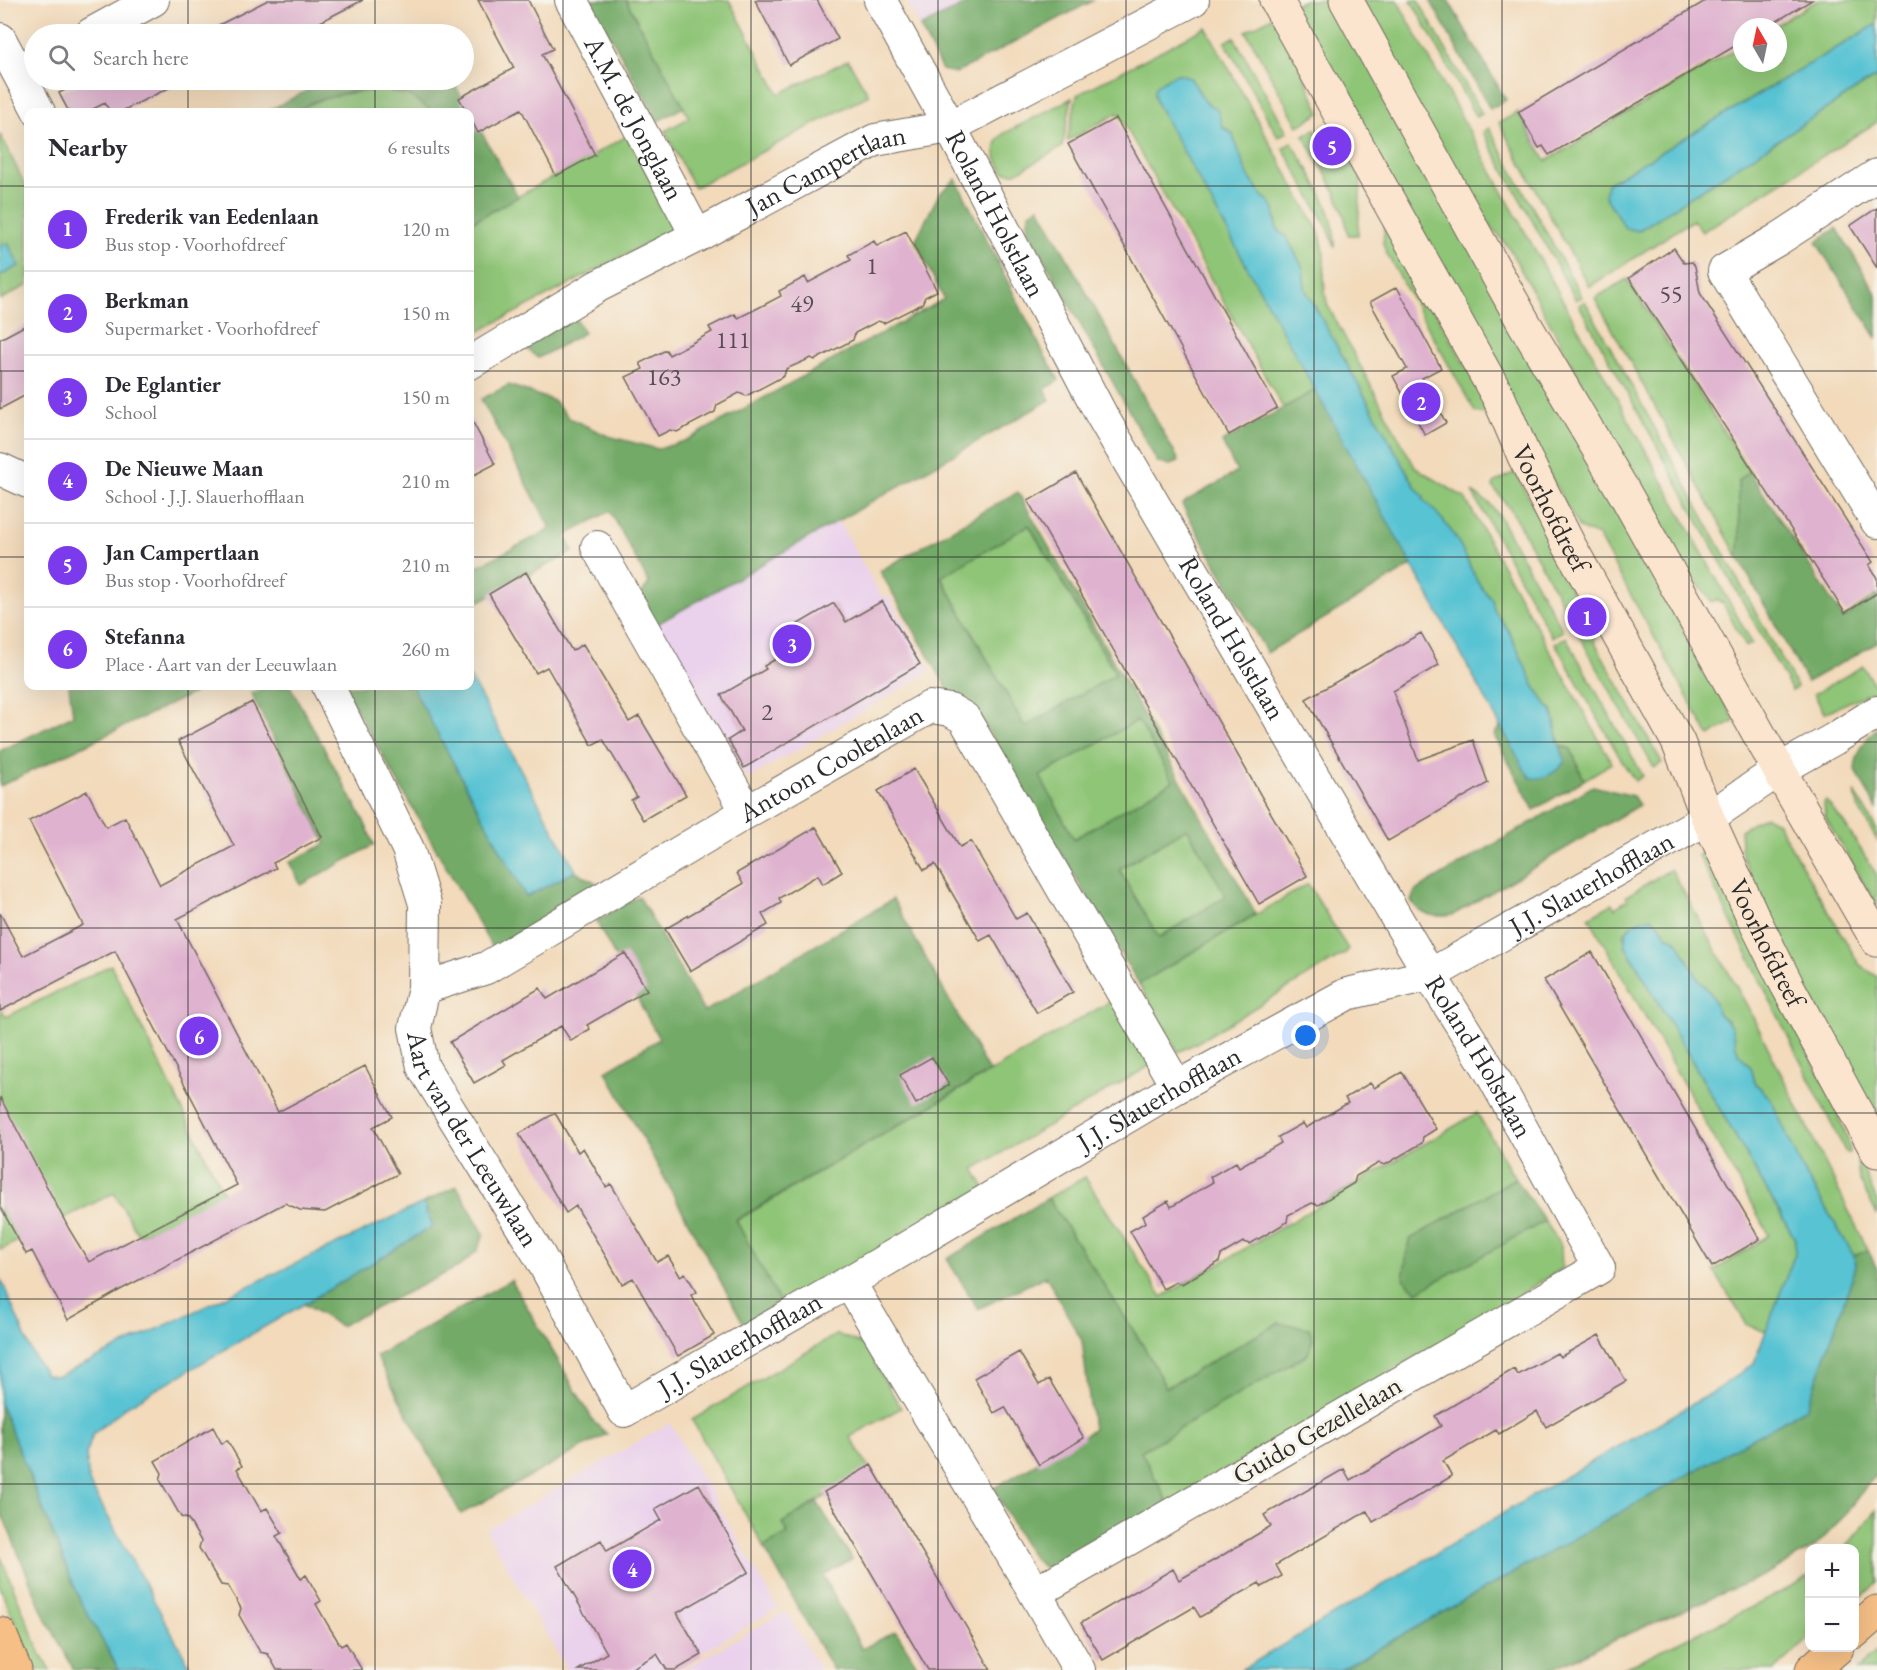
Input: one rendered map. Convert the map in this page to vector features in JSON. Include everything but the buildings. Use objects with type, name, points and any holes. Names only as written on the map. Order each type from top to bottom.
[{"type":"main road","points":[[1859,1628],[1877,1612]]},
{"type":"main road","points":[[0,1634],[15,1670]]},
{"type":"main road","points":[[1812,1670],[1832,1652]]},
{"type":"street","points":[[109,24],[153,0]]},
{"type":"street","name":"A.M. de Jonglaan","points":[[571,0],[697,236]]},
{"type":"street","name":"Roland Holstlaan","points":[[880,0],[1108,426],[1430,975],[1489,1069],[1599,1268]]},
{"type":"street","name":"Jan Campertlaan","points":[[474,361],[598,286],[697,236],[875,140],[950,127],[1193,0]]},
{"type":"street","name":"Voorhofdreef","points":[[1276,0],[1499,398],[1524,456],[1569,545],[1678,742],[1708,818],[1782,975],[1877,1150]]},
{"type":"street","points":[[1346,0],[1524,323],[1624,492],[1877,940]]},
{"type":"street","points":[[0,39],[24,67]]},
{"type":"street","points":[[33,90],[38,108]]},
{"type":"street","points":[[1877,175],[1777,240],[1724,271],[1877,522]]},
{"type":"street","points":[[0,469],[24,480]]},
{"type":"street","points":[[597,547],[747,812]]},
{"type":"street","name":"Aart van der Leeuwlaan","points":[[330,690],[405,842],[425,904],[424,988],[415,1028],[423,1066],[539,1255],[624,1411]]},
{"type":"street","name":"Antoon Coolenlaan","points":[[424,988],[486,969],[747,812],[930,707],[950,710],[964,718],[1177,1087]]},
{"type":"street","name":"J.J. Slauerhofflaan","points":[[624,1411],[849,1282],[1177,1087],[1347,994],[1430,975],[1708,818],[1779,770],[1877,712]]},
{"type":"street","name":"Guido Gezellelaan","points":[[1035,1593],[1599,1268]]},
{"type":"street","points":[[849,1282],[1079,1670]]},
{"type":"shaded area","points":[[906,0],[973,0],[920,27]]},
{"type":"shaded area","points":[[835,515],[881,596],[889,597],[931,671],[747,779],[652,618]]},
{"type":"shaded area","points":[[670,1423],[778,1608],[672,1670],[567,1670],[486,1530]]},
{"type":"shaded area","points":[[786,1611],[820,1670],[682,1670]]},
{"type":"green space","points":[[590,0],[626,0],[684,107],[658,121]]},
{"type":"green space","points":[[626,0],[729,0],[779,94],[848,60],[869,95],[694,188],[665,131],[689,118]]},
{"type":"green space","points":[[973,0],[1094,0],[956,73],[942,70],[920,27]]},
{"type":"green space","points":[[1304,0],[1336,0],[1735,721],[1709,736],[1598,536],[1579,528],[1291,7]]},
{"type":"green space","points":[[1353,0],[1397,0],[1752,643],[1746,647],[1722,602],[1720,603],[1717,599],[1712,602],[1677,558],[1509,248],[1453,181]]},
{"type":"green space","points":[[1411,0],[1418,0],[1482,114],[1476,117]]},
{"type":"green space","points":[[1430,0],[1448,0],[1506,100],[1490,109]]},
{"type":"green space","points":[[1818,0],[1877,0],[1877,24],[1607,184],[1638,231],[1877,76],[1877,122],[1702,232],[1693,220],[1589,287],[1499,123],[1518,112],[1546,161],[1733,50],[1733,72],[1787,72],[1787,18]]},
{"type":"green space","points":[[1278,14],[1320,113],[1298,126],[1246,31]]},
{"type":"green space","points":[[1206,27],[1318,230],[1322,240],[1324,286],[1328,306],[1405,449],[1415,467],[1465,498],[1612,763],[1584,780],[1571,749],[1560,745],[1552,710],[1535,687],[1508,630],[1493,610],[1492,599],[1478,581],[1453,534],[1422,499],[1423,497],[1305,289],[1303,268],[1287,238],[1276,226],[1270,202],[1263,197],[1247,174],[1232,133],[1214,116],[1190,78],[1170,77],[1158,84],[1154,96],[1316,390],[1283,408],[1118,113],[1067,141],[1077,95]]},
{"type":"green space","points":[[1234,37],[1287,132],[1278,137],[1225,42]]},
{"type":"green space","points":[[309,90],[386,90],[350,92],[315,101],[302,108],[274,108]]},
{"type":"green space","points":[[386,90],[409,95],[427,108],[302,108],[338,95]]},
{"type":"green space","points":[[386,90],[458,90],[468,108],[427,108],[409,95]]},
{"type":"green space","points":[[1072,98],[1062,147],[1016,173],[1004,172],[995,153],[997,143],[1003,134]]},
{"type":"green space","points":[[474,119],[518,197],[474,221]]},
{"type":"green space","points":[[1489,128],[1582,297],[1576,300],[1483,132]]},
{"type":"green space","points":[[1315,129],[1331,158],[1342,152],[1361,176],[1358,235],[1348,235],[1337,196],[1304,136]]},
{"type":"green space","points":[[0,134],[24,183],[24,287],[0,300],[0,276],[19,266],[8,243],[0,246]]},
{"type":"green space","points":[[627,136],[677,228],[474,334],[474,221]]},
{"type":"green space","points":[[1292,142],[1327,206],[1332,220],[1335,248],[1329,230],[1283,148]]},
{"type":"green space","points":[[956,179],[1059,380],[1045,389],[1050,400],[652,627],[637,600],[649,583],[610,511],[565,536],[573,552],[474,604],[474,568],[551,529],[481,399],[509,385],[554,401],[569,418],[608,436],[658,449],[685,441],[944,299],[915,241],[939,194]]},
{"type":"green space","points":[[1039,207],[1179,461],[1171,465],[1158,463],[1027,229],[1029,214]]},
{"type":"green space","points":[[1385,222],[1494,416],[1475,412],[1387,254],[1383,244]]},
{"type":"green space","points":[[1837,228],[1877,295],[1877,338],[1816,242]]},
{"type":"green space","points":[[1627,279],[1749,471],[1738,481],[1740,537],[1738,557],[1595,298]]},
{"type":"green space","points":[[1585,301],[1797,687],[1792,691],[1579,305]]},
{"type":"green space","points":[[572,312],[584,333],[538,358],[517,341]]},
{"type":"green space","points":[[1316,390],[1413,565],[1267,653],[1182,505],[1237,472],[1222,442]]},
{"type":"green space","points":[[1749,471],[1843,618],[1877,595],[1877,643],[1807,682],[1738,557],[1740,537],[1738,481]]},
{"type":"green space","points":[[1515,472],[1571,575],[1565,579],[1587,619],[1574,625],[1511,510],[1493,487],[1494,483]]},
{"type":"green space","points":[[1018,492],[1256,914],[1139,984],[978,714],[950,693],[880,571]],"holes":[[[1029,525],[1116,674],[1025,727],[941,577]],[[1138,720],[1173,781],[1074,839],[1040,776]],[[1187,828],[1226,896],[1159,938],[1119,869]]]},
{"type":"green space","points":[[1472,492],[1489,503],[1499,516],[1563,631],[1552,637]]},
{"type":"green space","points":[[1029,525],[1116,674],[1025,727],[941,576]]},
{"type":"green space","points":[[1597,621],[1599,624],[1594,641],[1662,763],[1654,768],[1577,632]]},
{"type":"green space","points":[[1566,637],[1643,776],[1635,781],[1555,643]]},
{"type":"green space","points":[[1863,666],[1877,690],[1824,713],[1814,694]]},
{"type":"green space","points":[[70,690],[200,690],[0,786],[0,751],[73,715]]},
{"type":"green space","points":[[258,690],[292,690],[364,821],[374,845],[301,885],[289,862],[326,844],[251,693]]},
{"type":"green space","points":[[345,690],[414,690],[526,897],[576,871],[598,884],[494,951]]},
{"type":"green space","points":[[1138,720],[1173,781],[1074,839],[1040,776]]},
{"type":"green space","points":[[1501,725],[1531,778],[1564,761],[1560,745],[1571,749],[1584,780],[1534,810],[1494,735]]},
{"type":"green space","points":[[1877,728],[1877,809],[1855,770],[1862,747]]},
{"type":"green space","points":[[1593,786],[1633,796],[1639,805],[1453,915],[1429,915],[1419,910],[1411,901],[1415,891]]},
{"type":"green space","points":[[1855,792],[1877,830],[1877,840],[1858,807]]},
{"type":"green space","points":[[1826,801],[1842,820],[1877,875],[1877,906],[1825,817],[1824,803]]},
{"type":"green space","points":[[1765,816],[1777,822],[1859,964],[1877,977],[1877,1115],[1866,1105],[1764,905],[1742,855],[1740,830]]},
{"type":"green space","points":[[1187,828],[1227,896],[1158,938],[1119,869]]},
{"type":"green space","points":[[1705,854],[1711,863],[1837,1109],[1849,1153],[1846,1153],[1698,855]]},
{"type":"green space","points":[[1671,869],[1750,1011],[1868,1250],[1854,1256],[1803,1170],[1770,1098],[1755,1083],[1751,1067],[1738,1053],[1728,1021],[1719,1014],[1711,994],[1698,978],[1677,941],[1666,935],[1660,924],[1651,918],[1638,923],[1624,933],[1625,945],[1795,1239],[1795,1254],[1766,1332],[1747,1325],[1714,1271],[1769,1235],[1589,917],[1612,904],[1615,908],[1628,900],[1626,896]]},
{"type":"green space","points":[[1308,884],[1348,949],[1346,953],[1178,1052],[1139,984]]},
{"type":"green space","points":[[639,896],[704,1012],[893,899],[989,1072],[736,1220],[782,1306],[746,1328],[606,1071],[659,1039],[596,921]]},
{"type":"green space","points":[[111,965],[224,1194],[139,1236],[114,1193],[0,1250],[0,1006],[6,1017]]},
{"type":"green space","points":[[1116,998],[1153,1064],[974,1169],[985,1188],[782,1306],[736,1221]]},
{"type":"green space","points":[[1477,1113],[1515,1178],[1409,1240],[1417,1291],[1545,1221],[1561,1246],[1562,1269],[1169,1505],[1141,1451],[1308,1354],[1278,1323],[1166,1388],[1144,1347],[1048,1198],[1085,1177],[1162,1297]]},
{"type":"green space","points":[[1857,1160],[1860,1161],[1877,1202],[1877,1215],[1859,1179]]},
{"type":"green space","points":[[1515,1178],[1545,1221],[1417,1292],[1403,1279],[1409,1240]]},
{"type":"green space","points":[[457,1186],[484,1234],[477,1251],[460,1266],[340,1326],[304,1304],[433,1226],[423,1203]]},
{"type":"green space","points":[[1048,1198],[1144,1347],[1166,1388],[1278,1323],[1309,1328],[1313,1339],[1308,1354],[1141,1451],[1169,1505],[1051,1569],[1042,1566],[1029,1552],[994,1488],[1093,1430],[1082,1341],[1046,1276],[978,1309],[947,1259]]},
{"type":"green space","points":[[1868,1250],[1877,1269],[1877,1473],[1818,1544],[1805,1544],[1805,1552],[1769,1573],[1550,1670],[1340,1670],[1806,1408],[1854,1272],[1856,1265],[1854,1256]]},
{"type":"green space","points":[[511,1280],[594,1422],[607,1434],[461,1514],[376,1356]]},
{"type":"green space","points":[[837,1334],[864,1345],[901,1408],[850,1437],[870,1469],[782,1523],[788,1534],[764,1547],[692,1420]]},
{"type":"green space","points":[[0,1403],[80,1600],[119,1670],[74,1670],[43,1613],[0,1509]]},
{"type":"green space","points":[[817,1502],[852,1559],[823,1575],[862,1649],[896,1631],[920,1670],[833,1670],[764,1547],[788,1534],[782,1523]]},
{"type":"green space","points":[[1877,1510],[1877,1583],[1859,1599],[1859,1544],[1848,1544]]},
{"type":"green space","points":[[0,1555],[41,1655],[50,1670],[35,1670],[0,1587]]},
{"type":"green space","points":[[1805,1578],[1805,1643],[1775,1670],[1620,1670],[1739,1613]]},
{"type":"green space","points":[[1877,1652],[1877,1670],[1856,1670]]},
{"type":"water","points":[[1877,24],[1877,76],[1638,231],[1625,228],[1605,196],[1607,184]]},
{"type":"water","points":[[1177,74],[1188,77],[1192,81],[1204,100],[1217,109],[1223,128],[1232,133],[1247,174],[1263,197],[1270,202],[1274,209],[1276,226],[1287,238],[1303,268],[1305,289],[1416,488],[1457,540],[1478,581],[1492,599],[1494,610],[1508,630],[1535,687],[1552,710],[1557,737],[1565,761],[1559,769],[1550,774],[1541,778],[1531,778],[1526,772],[1156,102],[1154,91],[1158,84]]},
{"type":"water","points":[[8,243],[19,266],[0,276],[0,246]]},
{"type":"water","points":[[474,684],[576,871],[526,897],[414,690],[474,690]]},
{"type":"water","points":[[1651,918],[1660,924],[1666,935],[1677,941],[1698,978],[1711,994],[1719,1014],[1731,1026],[1738,1053],[1751,1067],[1755,1083],[1770,1098],[1803,1170],[1854,1256],[1856,1265],[1854,1272],[1806,1408],[1340,1670],[1241,1670],[1537,1493],[1710,1394],[1754,1363],[1795,1254],[1795,1239],[1625,945],[1626,934],[1631,926]]},
{"type":"water","points":[[423,1203],[433,1226],[330,1289],[127,1406],[93,1434],[86,1454],[89,1482],[192,1670],[119,1670],[80,1600],[0,1403],[0,1277],[32,1353],[46,1375],[59,1376]]},
{"type":"place","name":"Jan Campertlaan","points":[[1332,146]]},
{"type":"place","name":"Berkman","points":[[1421,402]]},
{"type":"place","name":"Frederik van Eedenlaan","points":[[1587,617]]},
{"type":"place","name":"De Eglantier","points":[[792,644]]},
{"type":"place","name":"Stefanna","points":[[199,1036]]},
{"type":"place","name":"De Nieuwe Maan","points":[[632,1569]]}]
